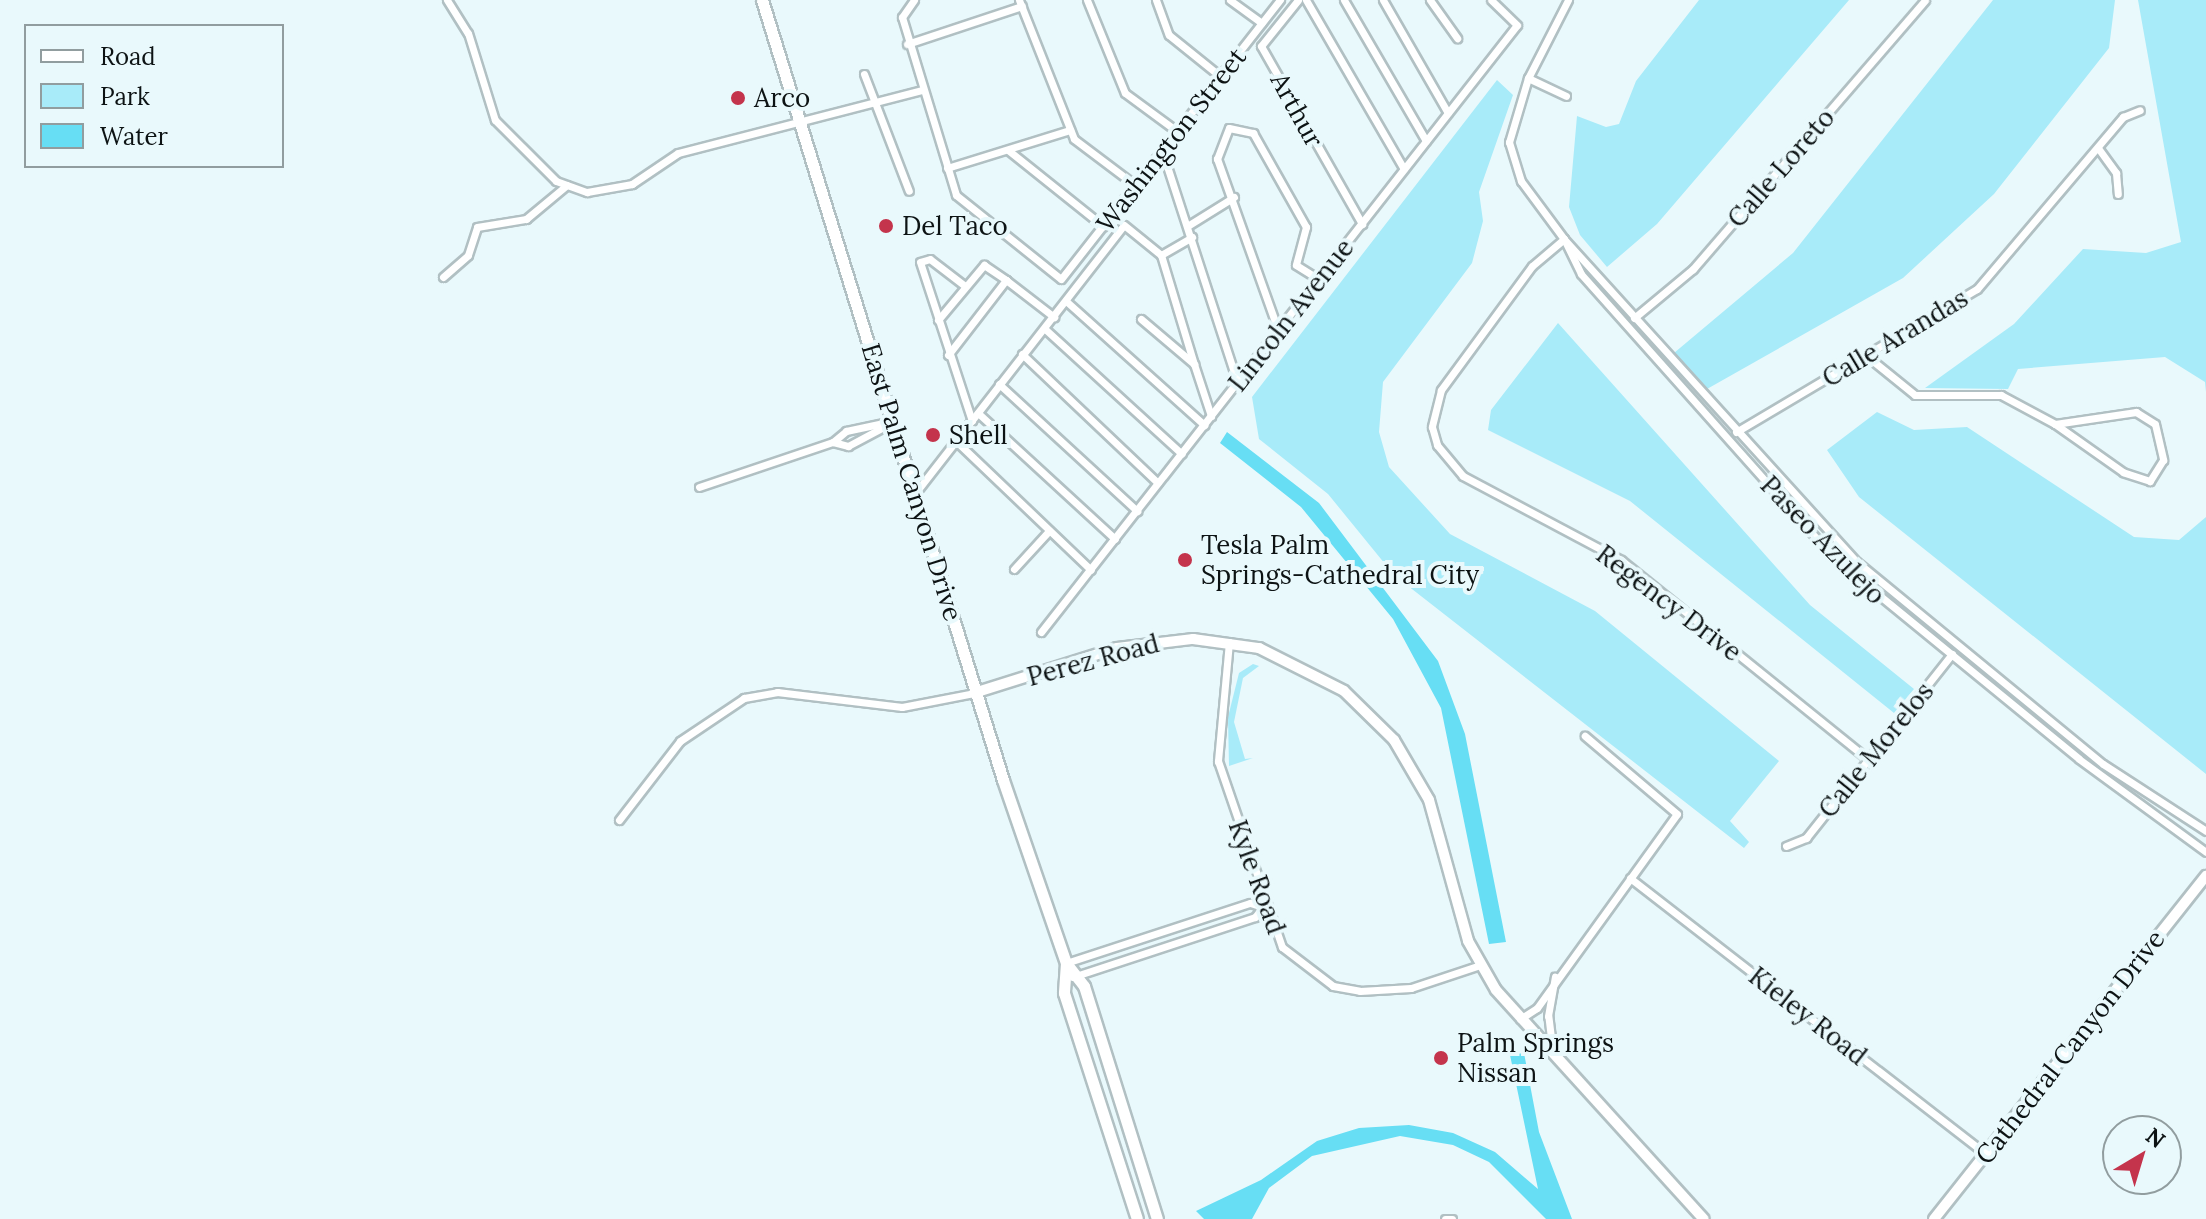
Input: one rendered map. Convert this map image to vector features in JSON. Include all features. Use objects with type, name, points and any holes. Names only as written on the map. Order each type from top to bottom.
[{"type":"main road","name":"East Palm Canyon Drive","points":[[762,0],[916,492],[974,693],[1066,963],[1076,976],[1157,1219]]},
{"type":"main road","name":"Perez Road","points":[[974,693],[1150,640],[1229,642],[1320,676],[1394,740],[1429,800],[1480,965],[1518,1021],[1704,1219]]},
{"type":"main road","name":"Cathedral Canyon Drive","points":[[1934,1219],[2206,876]]},
{"type":"main road","name":"East Palm Canyon Drive","points":[[1066,963],[1064,980],[1137,1219]]},
{"type":"street","points":[[447,0],[468,33],[481,91],[519,151],[567,185],[612,190],[678,153],[800,124],[921,90]]},
{"type":"street","points":[[914,0],[902,17],[907,44],[947,168],[1070,130]]},
{"type":"street","points":[[1087,0],[1125,93],[1178,132]]},
{"type":"street","points":[[1156,0],[1169,35],[1221,77]]},
{"type":"street","points":[[1230,0],[1262,23]]},
{"type":"street","name":"Washington Street","points":[[947,168],[956,195],[1061,279],[1280,0]]},
{"type":"street","name":"Arthur","points":[[1298,0],[1261,46],[1362,224]]},
{"type":"street","points":[[1306,0],[1404,169]]},
{"type":"street","points":[[1344,0],[1426,141]]},
{"type":"street","points":[[1383,0],[1448,113]]},
{"type":"street","points":[[1430,0],[1457,38]]},
{"type":"street","name":"Lincoln Avenue","points":[[1041,632],[1517,25],[1491,0]]},
{"type":"street","points":[[1566,96],[1528,78],[1568,0]]},
{"type":"street","name":"Calle Loreto","points":[[1626,324],[1693,269],[1925,0]]},
{"type":"street","points":[[907,44],[1020,3],[1070,130],[1135,185]]},
{"type":"street","points":[[864,74],[909,191]]},
{"type":"street","name":"Paseo Azulejo","points":[[1528,78],[1511,127],[1511,161],[1564,239],[1857,562],[2103,764],[2206,831]]},
{"type":"street","name":"Calle Arandas","points":[[1727,437],[1868,357],[1977,289],[2123,117],[2140,110]]},
{"type":"street","points":[[1278,330],[1234,197],[1217,159],[1222,137],[1237,125],[1253,133],[1306,227],[1296,265],[1318,279]]},
{"type":"street","points":[[2098,148],[2116,173],[2118,194]]},
{"type":"street","points":[[1008,150],[1103,226]]},
{"type":"street","points":[[1167,166],[1189,225],[1238,384]]},
{"type":"street","points":[[443,277],[468,255],[477,227],[526,219],[567,185]]},
{"type":"street","points":[[1189,225],[1234,197]]},
{"type":"street","points":[[916,492],[1124,225],[1161,255],[1211,416]]},
{"type":"street","points":[[1161,255],[1192,237]]},
{"type":"street","name":"Paseo Azulejo","points":[[1564,239],[1581,274],[1835,559],[1951,655],[2206,852]]},
{"type":"street","name":"Regency Drive","points":[[1564,239],[1532,266],[1441,390],[1432,427],[1463,476],[1621,560],[1868,759]]},
{"type":"street","points":[[965,286],[930,259],[920,262],[972,421]]},
{"type":"street","points":[[938,320],[984,265],[1054,317]]},
{"type":"street","points":[[948,355],[1006,280]]},
{"type":"street","points":[[1066,301],[1204,425]]},
{"type":"street","points":[[1141,319],[1194,364]]},
{"type":"street","points":[[1045,329],[1182,454]]},
{"type":"street","points":[[1022,354],[1158,483]]},
{"type":"street","points":[[1868,357],[1915,395],[2001,395],[2055,424],[2137,480],[2159,472],[2149,415],[2055,424]]},
{"type":"street","points":[[999,384],[1137,511]]},
{"type":"street","points":[[978,413],[1115,539]]},
{"type":"street","points":[[833,442],[848,446],[893,421]]},
{"type":"street","points":[[699,487],[833,442],[846,431],[893,421]]},
{"type":"street","points":[[957,442],[1091,570]]},
{"type":"street","points":[[1014,569],[1049,531]]},
{"type":"street","name":"Kyle Road","points":[[1229,642],[1215,742],[1263,907],[1282,947],[1333,986],[1386,992],[1480,965]]},
{"type":"street","name":"Calle Morelos","points":[[1786,846],[1806,838],[1958,646]]},
{"type":"street","name":"Perez Road","points":[[619,820],[680,741],[744,698],[777,692],[902,707],[974,693]]},
{"type":"street","points":[[1518,1021],[1537,1008],[1555,974],[1630,878],[1677,811],[1585,736]]},
{"type":"street","name":"Kieley Road","points":[[1630,878],[1986,1154]]},
{"type":"street","points":[[1064,980],[1255,917],[1263,907],[1250,903],[1066,963]]},
{"type":"street","points":[[1553,1059],[1548,1016],[1555,974]]},
{"type":"street","points":[[1445,1219],[1452,1219]]},
{"type":"green space","points":[[1699,0],[1849,0],[1657,224],[1607,267],[1580,235],[1569,207],[1577,116],[1606,127],[1619,124],[1636,81]]},
{"type":"green space","points":[[1993,0],[2115,0],[2109,48],[1994,194],[1903,278],[1707,389],[1674,353],[1793,253]]},
{"type":"green space","points":[[2138,0],[2206,0],[2206,392],[2205,382],[2165,357],[2018,369],[2008,389],[1925,388],[2014,324],[2083,249],[2146,253],[2181,242]]},
{"type":"green space","points":[[1497,80],[1513,95],[1479,192],[1483,221],[1472,263],[1383,382],[1379,432],[1389,467],[1450,534],[1595,611],[1779,761],[1730,821],[1749,842],[1744,848],[1394,575],[1328,494],[1259,439],[1252,397]]},
{"type":"green space","points":[[1558,323],[1810,605],[1914,689],[1894,713],[1630,501],[1488,430],[1491,410]]},
{"type":"green space","points":[[1877,412],[1914,430],[1967,427],[2134,537],[2179,540],[2206,517],[2206,774],[1859,497],[1827,450]]},
{"type":"green space","points":[[1253,664],[1259,666],[1243,678],[1234,722],[1245,759],[1253,758],[1229,766],[1228,717],[1239,673]]},
{"type":"water","points":[[1227,432],[1319,503],[1438,661],[1465,734],[1506,942],[1489,944],[1441,708],[1393,619],[1301,507],[1220,443]]},
{"type":"water","points":[[1524,1053],[1539,1132],[1572,1219],[1546,1219],[1489,1162],[1453,1145],[1400,1136],[1312,1156],[1269,1188],[1252,1219],[1204,1219],[1196,1211],[1261,1180],[1317,1141],[1359,1128],[1409,1125],[1453,1133],[1495,1152],[1538,1189],[1510,1055]]},
{"type":"place","name":"Arco","points":[[738,98]]},
{"type":"place","name":"Del Taco","points":[[886,226]]},
{"type":"place","name":"Shell","points":[[933,435]]},
{"type":"place","name":"Tesla Palm Springs-Cathedral City","points":[[1185,560]]},
{"type":"place","name":"Palm Springs Nissan","points":[[1441,1058]]}]
